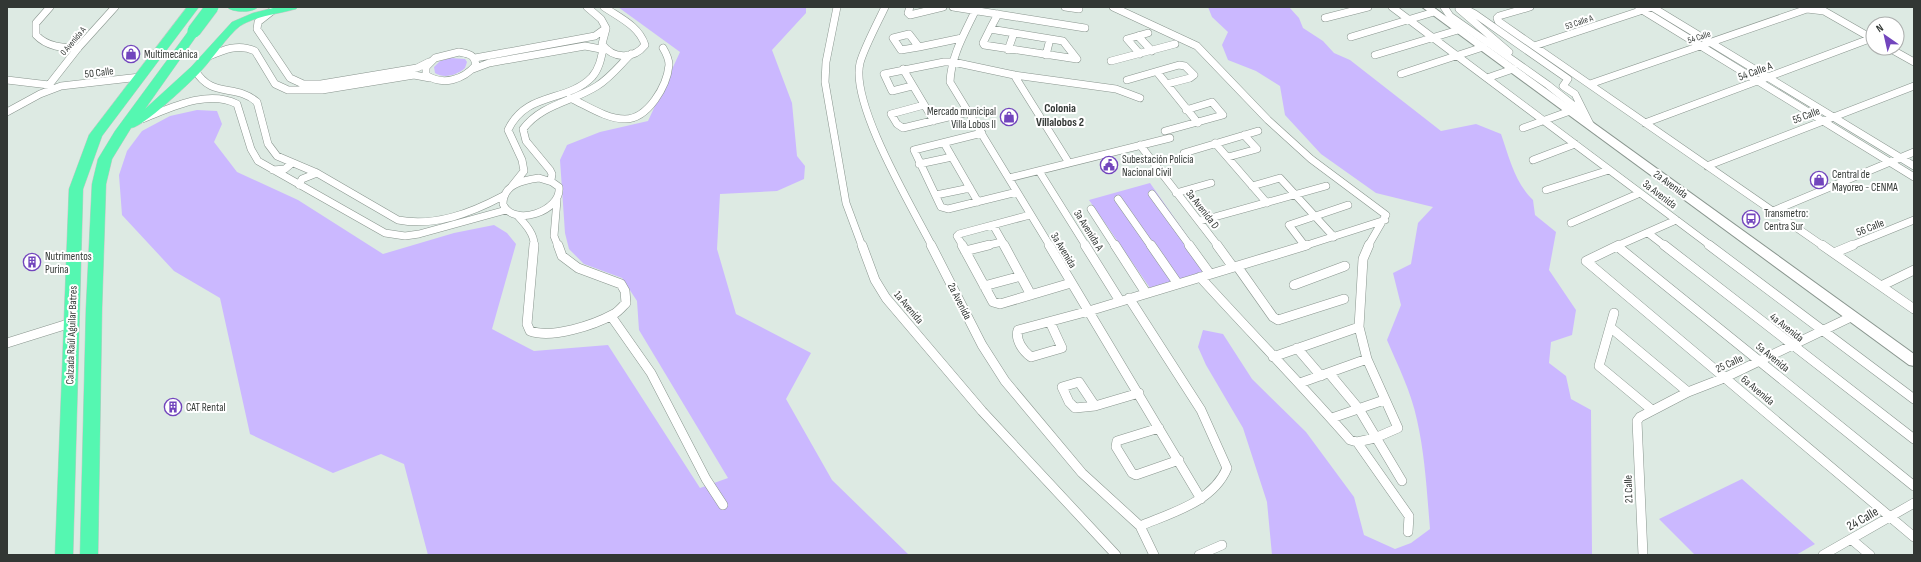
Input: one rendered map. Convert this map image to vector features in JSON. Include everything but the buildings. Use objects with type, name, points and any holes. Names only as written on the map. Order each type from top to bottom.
[{"type":"highway","name":"Calzada Raúl Aguilar Batres","points":[[64,555],[76,189],[96,135],[193,7]]},
{"type":"highway","name":"Calzada Raúl Aguilar Batres","points":[[89,555],[94,308],[99,184],[105,159],[194,31],[213,7]]},
{"type":"highway","points":[[181,23],[213,7]]},
{"type":"highway","points":[[233,7],[252,7]]},
{"type":"highway","points":[[129,126],[156,101],[224,24],[252,7]]},
{"type":"highway","points":[[129,126],[195,70],[236,24],[248,18],[292,7]]},
{"type":"main road","name":"2a Avenida","points":[[1431,10],[1914,361]]},
{"type":"street","points":[[50,7],[39,19],[34,31],[37,37],[50,45],[78,48]]},
{"type":"street","name":"0 Avenida A","points":[[50,87],[78,48],[115,7]]},
{"type":"street","points":[[195,70],[199,77],[207,84],[242,92],[257,102],[270,148],[277,156],[316,173],[398,220],[408,223],[426,222],[472,210],[503,196],[521,176],[524,171],[524,164],[511,140],[508,130],[515,116],[541,101],[563,93],[589,80],[596,74],[603,58],[605,49],[602,40],[606,28],[601,17],[587,7]]},
{"type":"street","points":[[473,69],[489,63],[584,46],[605,49],[619,55],[631,54],[643,49],[645,45],[642,36],[636,29],[604,7]]},
{"type":"street","name":"1a Avenida","points":[[837,7],[826,62],[825,82],[846,203],[875,280],[886,298],[982,411],[1116,555]]},
{"type":"street","name":"2a Avenida","points":[[885,7],[860,63],[859,84],[875,136],[982,345],[1005,381],[1082,473],[1140,526],[1154,555]]},
{"type":"street","points":[[910,7],[908,13],[910,15],[943,7]]},
{"type":"street","points":[[953,7],[976,9],[1085,28]]},
{"type":"street","points":[[1065,7],[1079,9]]},
{"type":"street","points":[[1113,7],[1197,46],[1268,120],[1311,159],[1386,216],[1367,248],[1363,259],[1359,327],[1367,359],[1384,400],[1398,428],[1375,438],[1357,442],[1350,440],[1300,383],[1273,357],[1200,277]]},
{"type":"street","points":[[1325,18],[1368,7]]},
{"type":"street","name":"3a Avenida","points":[[1392,7],[1914,399]]},
{"type":"street","points":[[1444,7],[1450,16],[1548,85],[1557,88]]},
{"type":"street","points":[[1456,7],[1548,85],[1585,114]]},
{"type":"street","points":[[1462,7],[1475,14],[1568,79],[1563,86],[1575,94],[1591,126]]},
{"type":"street","points":[[1530,7],[1499,16],[1497,18],[1498,21],[1914,309]]},
{"type":"street","points":[[1652,7],[1914,166]]},
{"type":"street","name":"53 Calle A","points":[[1534,46],[1639,9],[1652,7]]},
{"type":"street","name":"3a Avenida","points":[[976,9],[962,38],[953,62],[949,74],[950,82],[1139,393],[1201,499]]},
{"type":"street","points":[[1639,9],[1914,177]]},
{"type":"street","name":"54 Calle","points":[[1590,84],[1800,11],[1814,9],[1824,12],[1865,35]]},
{"type":"street","points":[[1351,37],[1409,19],[1431,10]]},
{"type":"street","points":[[272,11],[258,22],[257,29],[290,78],[299,83],[321,84],[417,68],[442,55],[459,52],[472,55],[475,58],[581,40],[599,34],[606,28]]},
{"type":"street","points":[[990,30],[1063,41],[1077,59],[1008,50],[984,45],[983,43],[998,14]]},
{"type":"street","points":[[1375,55],[1458,30]]},
{"type":"street","points":[[1008,50],[1014,33]]},
{"type":"street","points":[[1137,52],[1127,39],[1148,33]]},
{"type":"street","points":[[1138,36],[1150,49]]},
{"type":"street","points":[[919,47],[962,38]]},
{"type":"street","points":[[1046,55],[1050,39]]},
{"type":"street","name":"54 Calle A","points":[[1645,123],[1865,42]]},
{"type":"street","points":[[1111,61],[1137,52],[1176,44]]},
{"type":"street","points":[[205,59],[227,48],[245,47],[252,49],[255,51],[277,86],[284,90],[296,92],[414,75],[436,80],[452,80],[468,74],[476,65],[475,58]]},
{"type":"street","points":[[1400,74],[1483,47]]},
{"type":"street","points":[[563,93],[605,113],[625,119],[644,112],[652,104],[664,81],[669,64],[663,48]]},
{"type":"street","points":[[551,180],[552,174],[550,170],[526,141],[523,129],[535,114],[598,85],[631,54]]},
{"type":"street","points":[[1903,56],[1914,62]]},
{"type":"street","points":[[430,62],[425,71],[430,78]]},
{"type":"street","points":[[912,86],[891,90],[884,74],[944,62],[953,62],[1014,75],[1116,89],[1140,98]]},
{"type":"street","points":[[1126,80],[1183,65],[1194,75],[1190,78],[1167,84]]},
{"type":"street","points":[[1486,78],[1513,69]]},
{"type":"street","points":[[903,70],[934,121]]},
{"type":"street","points":[[1157,72],[1186,110],[1198,123]]},
{"type":"street","points":[[1014,75],[1069,163]]},
{"type":"street","name":"50 Calle","points":[[50,87],[140,77]]},
{"type":"street","points":[[7,80],[50,87]]},
{"type":"street","name":"55 Calle","points":[[1707,166],[1914,86]]},
{"type":"street","points":[[7,112],[50,87]]},
{"type":"street","points":[[129,126],[193,101],[222,98],[232,101],[237,104],[254,156],[258,161],[385,233],[396,236],[419,234],[506,210]]},
{"type":"street","points":[[1165,131],[1220,117],[1223,114],[1212,102],[1186,110]]},
{"type":"street","points":[[924,105],[891,114],[899,127],[903,128],[969,112]]},
{"type":"street","points":[[1523,128],[1570,111]]},
{"type":"street","points":[[1184,153],[1258,131]]},
{"type":"street","points":[[982,133],[914,150],[919,164],[936,196],[944,209],[1017,192]]},
{"type":"street","points":[[1228,157],[1257,149],[1244,135]]},
{"type":"street","points":[[1009,178],[1170,138]]},
{"type":"street","points":[[944,143],[978,202]]},
{"type":"street","points":[[1215,143],[1267,203]]},
{"type":"street","points":[[1533,160],[1575,144]]},
{"type":"street","name":"3a Avenida D","points":[[1140,145],[1273,317],[1278,320],[1344,299]]},
{"type":"street","points":[[1773,211],[1914,152]]},
{"type":"street","points":[[919,164],[952,156]]},
{"type":"street","points":[[272,170],[284,169],[292,163]]},
{"type":"street","points":[[1546,190],[1609,170]]},
{"type":"street","name":"3a Avenida A","points":[[1039,171],[1124,300],[1201,410],[1227,468],[1222,479],[1201,499],[1140,526]]},
{"type":"street","points":[[299,185],[302,179],[316,173]]},
{"type":"street","points":[[503,196],[503,206],[506,210],[516,215],[530,231],[534,241],[527,324],[530,331],[538,334],[552,334],[594,323],[611,316],[626,303],[625,291],[621,284],[578,268],[562,256],[554,236],[557,200],[560,192],[558,185],[551,180],[539,178],[529,179],[512,186]]},
{"type":"street","points":[[1252,186],[1280,178],[1334,237]]},
{"type":"street","points":[[1176,193],[1211,183]]},
{"type":"street","points":[[1200,221],[1326,186]]},
{"type":"street","points":[[936,196],[970,188]]},
{"type":"street","points":[[1571,223],[1640,193]]},
{"type":"street","points":[[1152,194],[1210,274]]},
{"type":"street","points":[[1118,199],[1178,284]]},
{"type":"street","points":[[516,215],[530,215],[541,212],[557,200]]},
{"type":"street","points":[[1305,246],[1288,225],[1348,205]]},
{"type":"street","points":[[1091,209],[1146,293]]},
{"type":"street","points":[[1030,215],[959,234],[957,236],[984,286],[996,304],[1071,283]]},
{"type":"street","points":[[1050,322],[1062,345],[1062,348],[1031,357],[1027,355],[1017,337],[1018,330],[1088,311],[1305,246],[1384,220]]},
{"type":"street","points":[[1618,246],[1676,220]]},
{"type":"street","name":"56 Calle","points":[[1834,253],[1914,220]]},
{"type":"street","points":[[993,225],[1031,295]]},
{"type":"street","name":"4a Avenida","points":[[1648,233],[1914,439]]},
{"type":"street","points":[[965,251],[1002,242]]},
{"type":"street","name":"6a Avenida","points":[[1618,246],[1586,261],[1914,537]]},
{"type":"street","name":"5a Avenida","points":[[1618,246],[1914,486]]},
{"type":"street","points":[[1294,285],[1345,266]]},
{"type":"street","points":[[1880,286],[1914,270]]},
{"type":"street","points":[[984,286],[1020,276]]},
{"type":"street","points":[[1614,313],[1599,366],[1652,410]]},
{"type":"street","points":[[611,316],[651,373],[706,479],[723,505]]},
{"type":"street","name":"25 Calle","points":[[1637,421],[1640,417],[1652,410],[1688,392],[1724,378],[1853,316]]},
{"type":"street","points":[[7,343],[71,323]]},
{"type":"street","points":[[1273,357],[1359,327]]},
{"type":"street","points":[[1610,327],[1688,392]]},
{"type":"street","points":[[1297,348],[1359,409],[1402,481]]},
{"type":"street","points":[[1300,383],[1367,359]]},
{"type":"street","points":[[1095,406],[1139,393]]},
{"type":"street","points":[[1332,418],[1384,400]]},
{"type":"street","name":"21 Calle","points":[[1637,421],[1643,555]]},
{"type":"street","points":[[1159,428],[1117,441],[1115,443],[1132,473],[1136,475],[1179,460]]},
{"type":"street","points":[[1357,442],[1409,516],[1408,532]]},
{"type":"street","name":"24 Calle","points":[[1823,555],[1914,503]]},
{"type":"street","points":[[1851,539],[1870,555]]},
{"type":"street","points":[[1199,555],[1222,545]]},
{"type":"shaded area","points":[[618,7],[806,7],[806,13],[772,50],[792,103],[797,156],[805,166],[804,179],[777,191],[720,194],[717,249],[736,314],[811,353],[786,399],[832,480],[909,555],[428,555],[404,464],[381,454],[333,473],[250,434],[220,298],[174,271],[122,215],[119,175],[127,151],[142,131],[170,116],[197,110],[217,111],[222,124],[214,142],[237,172],[298,200],[383,254],[454,233],[494,225],[507,233],[516,244],[492,329],[534,351],[608,345],[700,488],[728,478],[639,330],[637,301],[622,278],[584,264],[569,249],[565,233],[560,160],[567,145],[600,132],[648,121],[680,52]]},
{"type":"shaded area","points":[[1208,7],[1289,7],[1299,18],[1303,28],[1323,41],[1334,53],[1350,60],[1441,131],[1476,124],[1501,134],[1517,178],[1533,200],[1535,215],[1556,232],[1549,270],[1576,310],[1572,335],[1551,342],[1549,363],[1566,376],[1571,399],[1591,410],[1592,555],[1272,555],[1267,502],[1243,428],[1206,365],[1198,347],[1203,330],[1223,334],[1252,379],[1306,432],[1354,497],[1364,535],[1395,549],[1411,543],[1430,529],[1424,460],[1420,433],[1411,399],[1387,340],[1401,305],[1393,273],[1411,264],[1418,223],[1433,207],[1376,193],[1321,154],[1285,115],[1280,86],[1256,71],[1228,60],[1222,45],[1228,32],[1212,17]]},
{"type":"shaded area","points":[[450,58],[465,59],[467,62],[465,68],[458,73],[446,76],[435,73],[434,67],[440,61]]},
{"type":"shaded area","points":[[1150,183],[1211,270],[1150,288],[1089,200]]},
{"type":"shaded area","points":[[1742,479],[1815,544],[1796,555],[1695,555],[1659,519]]},
{"type":"place","name":"Multimecánica","points":[[131,54]]},
{"type":"place","name":"Mercado municipal Villa Lobos II","points":[[1009,117]]},
{"type":"place","name":"Subestación Policía Nacional Civil","points":[[1109,165]]},
{"type":"place","name":"Central de Mayoreo - CENMA","points":[[1819,180]]},
{"type":"place","name":"Transmetro: Centra Sur","points":[[1751,219]]},
{"type":"place","name":"Nutrimentos Purina","points":[[32,262]]},
{"type":"place","name":"CAT Rental","points":[[173,407]]},
{"type":"district","name":"Colonia Villalobos 2","points":[[1060,115]]}]
